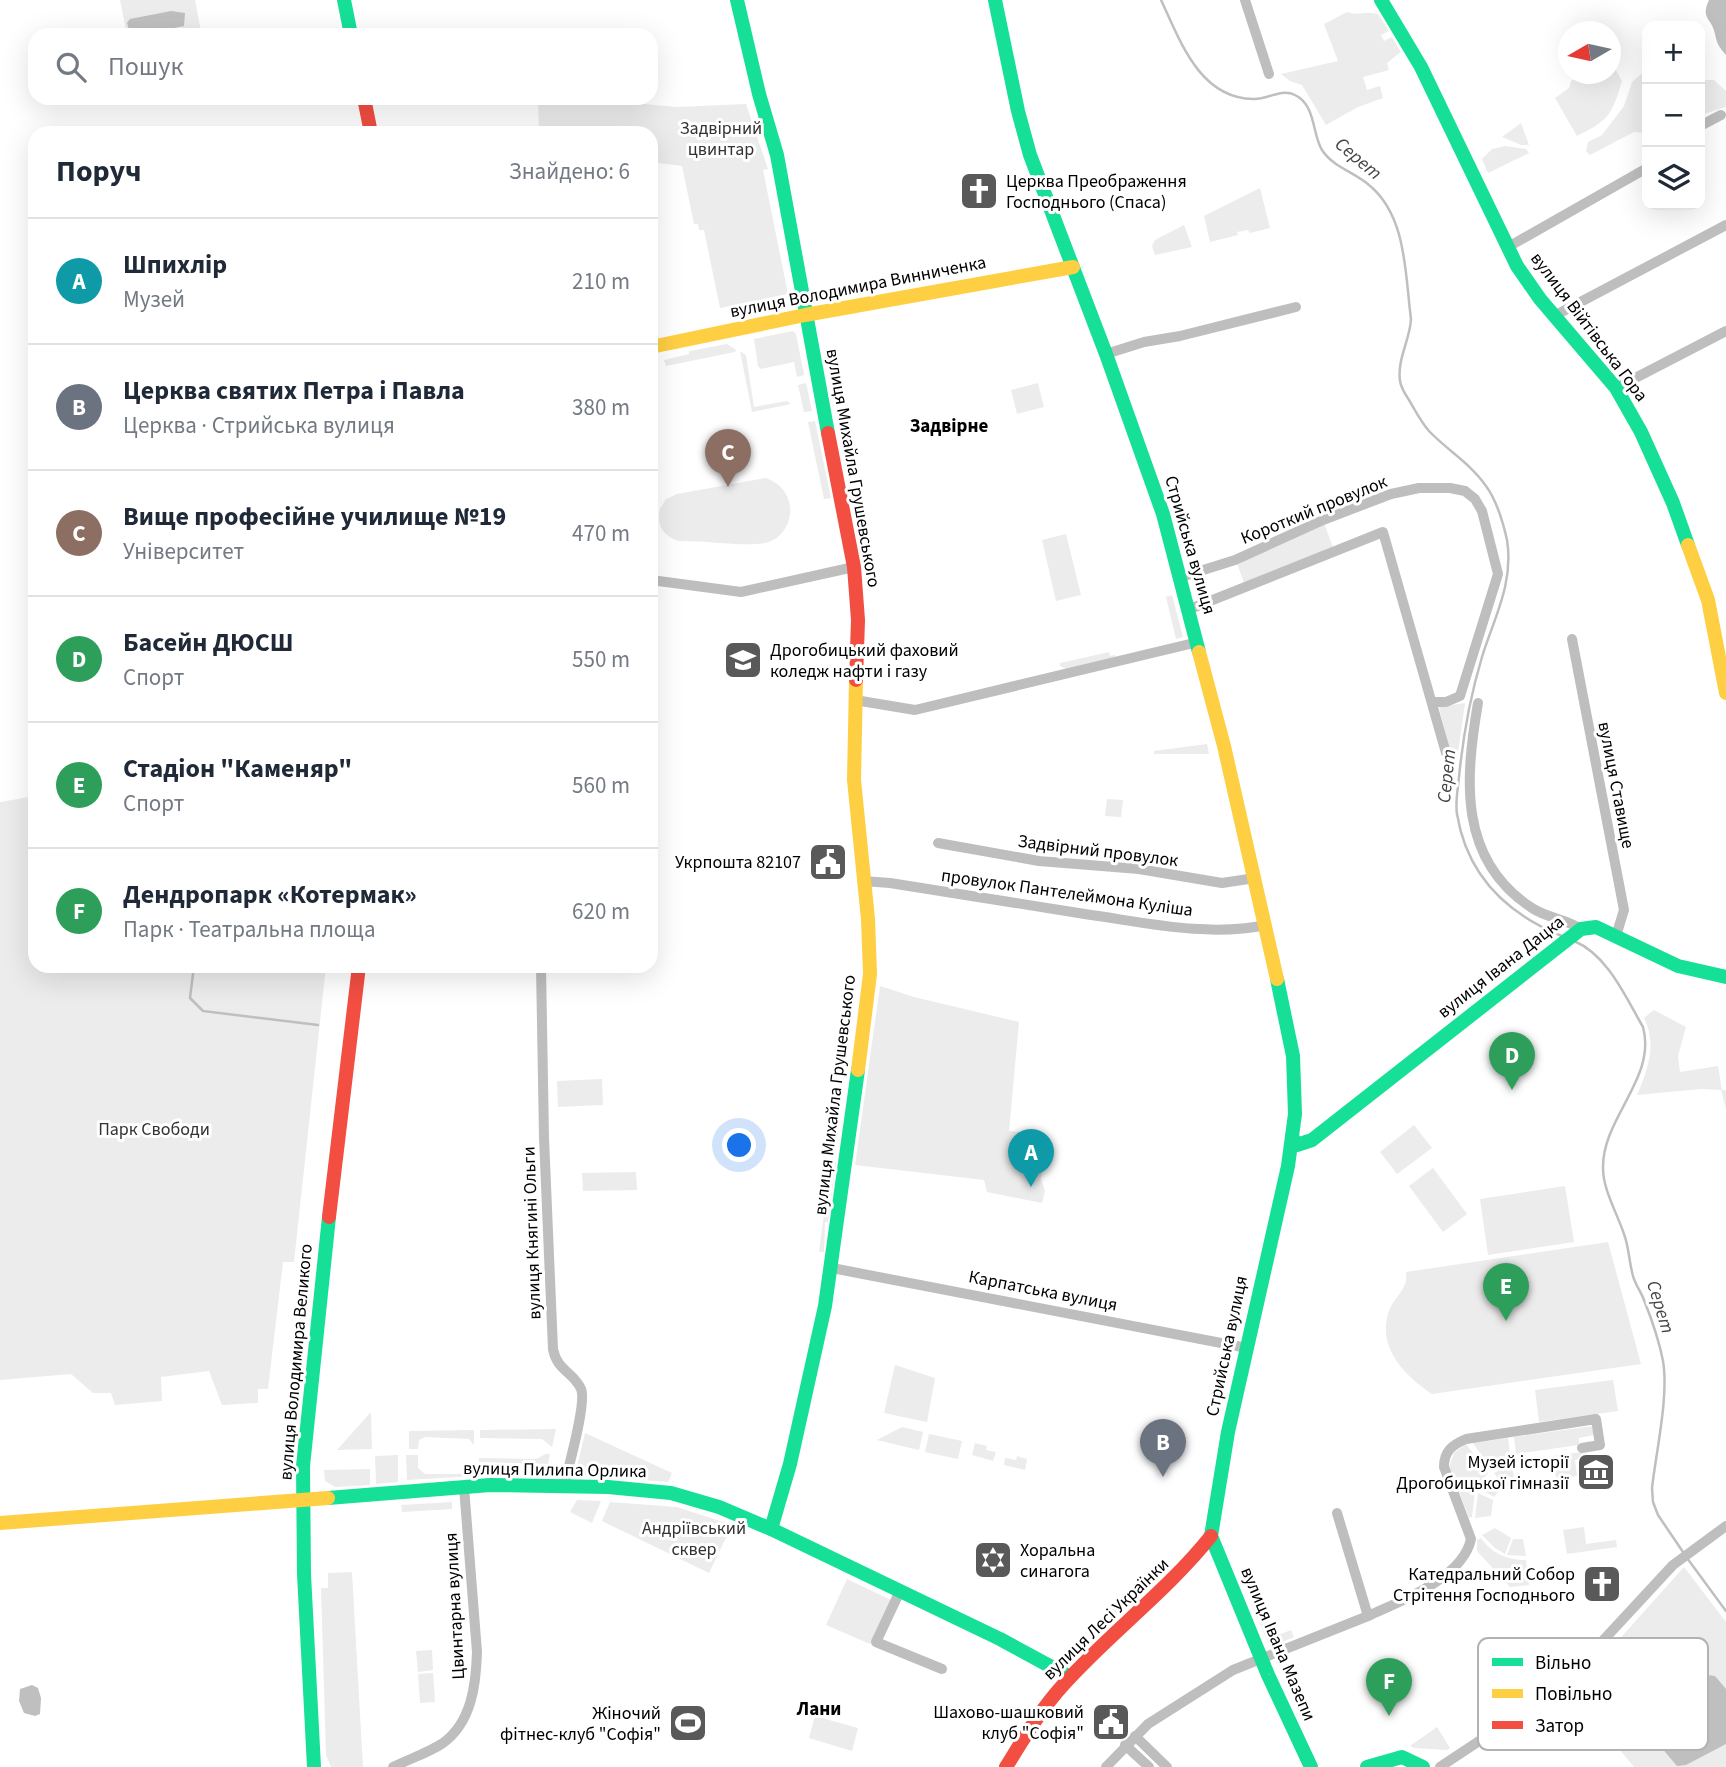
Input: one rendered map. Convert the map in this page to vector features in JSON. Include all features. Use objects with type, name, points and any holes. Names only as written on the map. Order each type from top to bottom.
[{"type":"street","points":[[344,0],[350,28]]},
{"type":"street","name":"вулиця Михайла Грушевського","points":[[737,0],[759,94],[777,155],[854,567],[858,628],[854,780],[870,938],[871,980],[824,1316],[797,1436],[771,1529]]},
{"type":"street","name":"Стрийська вулиця","points":[[995,0],[1023,133],[1143,454],[1181,577],[1266,925],[1293,1056],[1295,1114],[1300,1138],[1288,1166],[1247,1348],[1216,1495],[1211,1536]]},
{"type":"street","points":[[1245,0],[1269,74]]},
{"type":"street","name":"вулиця Війтівська Гора","points":[[1381,0],[1421,66],[1507,247],[1526,280],[1616,388],[1642,432],[1662,475],[1697,568],[1712,615],[1726,694]]},
{"type":"street","points":[[365,105],[370,126]]},
{"type":"street","points":[[1705,123],[1721,115]]},
{"type":"street","points":[[1507,247],[1642,171]]},
{"type":"street","points":[[1554,316],[1726,225]]},
{"type":"street","name":"вулиця Володимира Винниченка","points":[[658,345],[1073,267]]},
{"type":"street","points":[[1106,354],[1143,342],[1180,336],[1296,307]]},
{"type":"street","points":[[1616,388],[1726,331]]},
{"type":"street","name":"Короткий провулок","points":[[1181,577],[1235,560],[1323,520],[1391,494],[1419,488],[1465,491],[1475,499],[1482,511],[1498,574],[1460,696],[1446,702],[1433,702]]},
{"type":"street","points":[[1190,609],[1383,532],[1446,753]]},
{"type":"street","points":[[658,581],[741,592],[854,567]]},
{"type":"street","name":"вулиця Ставище","points":[[1572,639],[1624,910],[1616,936]]},
{"type":"street","points":[[855,700],[915,710],[1198,642]]},
{"type":"street","points":[[1478,703],[1471,757],[1470,801],[1474,831],[1483,853],[1497,877],[1532,909],[1577,931]]},
{"type":"street","name":"Задвірний провулок","points":[[938,843],[1040,861],[1139,869],[1222,883],[1255,878]]},
{"type":"street","name":"провулок Пантелеймона Куліша","points":[[863,881],[1192,928],[1223,930],[1266,925]]},
{"type":"street","name":"вулиця Івана Дацка","points":[[1300,1138],[1324,1131],[1577,931],[1596,927],[1678,966],[1726,977]]},
{"type":"street","name":"вулиця Володимира Великого","points":[[314,1766],[304,1574],[305,1447],[358,973]]},
{"type":"street","name":"вулиця Княгині Ольги","points":[[541,973],[552,1349],[557,1364],[578,1384],[583,1393],[564,1486]]},
{"type":"street","name":"Карпатська вулиця","points":[[832,1268],[1247,1348]]},
{"type":"street","points":[[1106,1767],[1148,1724],[1204,1688],[1261,1657],[1368,1616],[1431,1584],[1456,1567],[1469,1550],[1471,1539],[1444,1467],[1445,1456],[1455,1443],[1596,1419],[1600,1445],[1582,1448]]},
{"type":"street","name":"вулиця Пилипа Орлика","points":[[0,1523],[464,1487],[564,1486],[671,1493],[719,1507],[771,1529],[1000,1639],[1070,1677]]},
{"type":"street","name":"Цвинтарна вулиця","points":[[393,1767],[446,1740],[463,1718],[473,1697],[477,1676],[477,1652],[464,1487]]},
{"type":"street","points":[[1337,1513],[1368,1616]]},
{"type":"street","points":[[1606,1638],[1679,1560],[1726,1526]]},
{"type":"street","name":"вулиця Івана Мазепи","points":[[1211,1536],[1261,1657],[1311,1767]]},
{"type":"street","name":"вулиця Лесі Українки","points":[[1006,1767],[1027,1733],[1070,1677],[1184,1570],[1211,1536]]},
{"type":"street","points":[[900,1591],[876,1642],[942,1669]]},
{"type":"street","points":[[1135,1736],[1167,1767]]},
{"type":"street","points":[[1440,1767],[1478,1742]]},
{"type":"street","points":[[1125,1745],[1149,1767]]},
{"type":"street","points":[[1367,1767],[1402,1757],[1423,1767]]},
{"type":"green space","points":[[120,0],[195,0],[200,28],[126,28]]},
{"type":"green space","points":[[1347,12],[1378,14],[1389,31],[1381,35],[1384,41],[1392,37],[1401,52],[1387,63],[1389,70],[1363,77],[1367,90],[1380,86],[1383,98],[1358,107],[1326,125],[1302,85],[1281,74],[1338,61],[1324,24]]},
{"type":"green space","points":[[1642,73],[1642,133],[1634,132],[1590,155],[1586,151],[1588,142],[1602,135],[1624,106],[1632,82]]},
{"type":"green space","points":[[1705,80],[1714,80],[1726,91],[1726,107],[1705,113]]},
{"type":"green space","points":[[1570,84],[1621,84],[1612,109],[1603,121],[1577,136],[1555,98],[1569,88]]},
{"type":"green space","name":"Задвірний цвинтар","points":[[746,104],[768,169],[763,170],[788,294],[720,308],[704,230],[699,230],[698,224],[694,224],[682,166],[658,163],[658,126],[539,126],[538,105],[677,107]]},
{"type":"green space","points":[[1521,123],[1529,145],[1521,145],[1502,137]]},
{"type":"green space","points":[[1505,146],[1526,149],[1529,153],[1488,173],[1482,159],[1492,149]]},
{"type":"green space","points":[[1260,188],[1270,228],[1250,233],[1248,230],[1237,232],[1238,235],[1210,242],[1204,216]]},
{"type":"green space","points":[[1184,225],[1192,247],[1155,255],[1152,246],[1155,240]]},
{"type":"green space","points":[[793,331],[796,334],[804,375],[797,377],[794,362],[761,369],[758,366],[754,339]]},
{"type":"green space","points":[[727,344],[736,350],[735,352],[666,366],[664,360],[689,354],[689,351]]},
{"type":"green space","points":[[740,351],[746,355],[754,407],[787,401],[791,404],[752,412]]},
{"type":"green space","points":[[806,383],[812,411],[804,412],[798,385]]},
{"type":"green space","points":[[1038,383],[1044,407],[1017,414],[1011,390]]},
{"type":"green space","points":[[815,421],[831,498],[824,499],[808,422]]},
{"type":"green space","points":[[766,478],[782,489],[790,506],[785,529],[771,541],[745,544],[678,541],[662,529],[659,514],[666,499],[677,494]]},
{"type":"green space","points":[[1324,523],[1333,547],[1245,586],[1237,563]]},
{"type":"green space","points":[[1066,534],[1081,595],[1056,601],[1042,540]]},
{"type":"green space","points":[[1172,595],[1183,637],[1176,639],[1166,597]]},
{"type":"green space","points":[[1109,652],[1110,656],[1115,657],[1066,669],[1060,666],[1060,663]]},
{"type":"green space","points":[[1465,703],[1457,760],[1452,760],[1439,707]]},
{"type":"green space","points":[[1207,744],[1209,754],[1154,754],[1154,751]]},
{"type":"green space","name":"Парк Свободи","points":[[28,797],[28,973],[325,973],[294,1262],[283,1262],[268,1389],[258,1389],[258,1403],[222,1405],[209,1371],[161,1377],[162,1401],[115,1405],[111,1393],[93,1393],[71,1374],[0,1380],[0,802]]},
{"type":"green space","points":[[1107,799],[1123,800],[1121,817],[1105,816]]},
{"type":"green space","points":[[880,986],[914,997],[1019,1022],[1009,1131],[1045,1134],[1041,1179],[1045,1191],[1042,1203],[987,1192],[984,1180],[855,1165]]},
{"type":"green space","points":[[1654,1010],[1686,1027],[1678,1056],[1680,1072],[1718,1066],[1722,1090],[1726,1090],[1726,1109],[1721,1090],[1701,1089],[1637,1095],[1650,1056],[1650,1037],[1644,1018]]},
{"type":"green space","points":[[602,1079],[603,1105],[558,1107],[557,1081]]},
{"type":"green space","points":[[1414,1125],[1432,1148],[1397,1174],[1380,1152]]},
{"type":"green space","points":[[831,1161],[836,1162],[828,1222],[825,1222],[824,1252],[819,1252]]},
{"type":"green space","points":[[1433,1168],[1467,1214],[1443,1232],[1409,1186]]},
{"type":"green space","points":[[636,1172],[637,1190],[583,1191],[582,1173]]},
{"type":"green space","points":[[1565,1186],[1574,1242],[1488,1255],[1480,1199]]},
{"type":"green space","points":[[1608,1242],[1641,1364],[1432,1394],[1403,1369],[1390,1348],[1386,1337],[1386,1324],[1389,1311],[1404,1287],[1406,1272]]},
{"type":"green space","points":[[895,1365],[935,1378],[927,1422],[884,1413]]},
{"type":"green space","points":[[1613,1380],[1618,1411],[1539,1422],[1535,1390]]},
{"type":"green space","points":[[371,1412],[372,1449],[337,1450]]},
{"type":"green space","points":[[1593,1426],[1594,1435],[1579,1438],[1579,1445],[1516,1454],[1514,1437]]},
{"type":"green space","points":[[902,1427],[923,1432],[919,1450],[877,1440]]},
{"type":"green space","points":[[556,1429],[552,1447],[542,1439],[480,1438],[480,1430]]},
{"type":"green space","points":[[474,1430],[474,1445],[469,1439],[425,1437],[419,1440],[418,1449],[409,1449],[409,1431]]},
{"type":"green space","points":[[585,1433],[672,1473],[668,1482],[579,1475],[576,1471]]},
{"type":"green space","points":[[929,1434],[962,1441],[958,1459],[925,1452]]},
{"type":"green space","points":[[1508,1438],[1511,1461],[1491,1469],[1473,1443]]},
{"type":"green space","points":[[975,1443],[987,1446],[986,1450],[996,1452],[993,1461],[972,1455]]},
{"type":"green space","points":[[1466,1444],[1488,1473],[1476,1488],[1452,1475],[1449,1468],[1454,1453]]},
{"type":"green space","points":[[1582,1452],[1583,1459],[1575,1460],[1577,1476],[1556,1479],[1553,1456]]},
{"type":"green space","points":[[550,1454],[548,1464],[479,1462],[479,1458],[536,1459]]},
{"type":"green space","points":[[398,1455],[398,1482],[376,1484],[375,1456]]},
{"type":"green space","points":[[406,1455],[418,1455],[418,1468],[425,1474],[474,1476],[407,1480]]},
{"type":"green space","points":[[1017,1456],[1027,1459],[1025,1470],[1004,1465],[1005,1458],[1016,1460]]},
{"type":"green space","points":[[1512,1464],[1515,1484],[1504,1487],[1494,1473]]},
{"type":"green space","points":[[370,1469],[370,1485],[335,1487],[325,1481],[324,1470]]},
{"type":"green space","points":[[1491,1476],[1500,1489],[1494,1497],[1480,1489]]},
{"type":"green space","points":[[1456,1483],[1475,1492],[1472,1517],[1469,1518]]},
{"type":"green space","points":[[1478,1493],[1493,1500],[1491,1516],[1475,1518]]},
{"type":"green space","name":"Андріївський сквер","points":[[577,1500],[601,1501],[592,1523],[570,1512]]},
{"type":"green space","points":[[452,1502],[452,1509],[402,1512],[401,1505]]},
{"type":"green space","name":"Андріївський сквер","points":[[610,1502],[677,1507],[732,1525],[709,1573],[602,1521]]},
{"type":"green space","points":[[1584,1527],[1586,1544],[1616,1540],[1617,1547],[1567,1554],[1563,1530]]},
{"type":"green space","points":[[1495,1528],[1511,1538],[1505,1554],[1482,1535]]},
{"type":"green space","points":[[1481,1538],[1501,1555],[1526,1560],[1529,1585],[1510,1587],[1477,1551],[1477,1540]]},
{"type":"green space","points":[[1513,1539],[1523,1539],[1526,1556],[1507,1555]]},
{"type":"green space","points":[[1684,1567],[1726,1622],[1726,1767],[1634,1767],[1620,1750],[1708,1750],[1708,1638],[1620,1638]]},
{"type":"green space","points":[[1155,1570],[1160,1576],[1138,1595],[1133,1590]]},
{"type":"green space","points":[[352,1572],[363,1767],[331,1767],[326,1755],[321,1588],[328,1588],[328,1573]]},
{"type":"green space","points":[[847,1579],[891,1600],[870,1644],[826,1625]]},
{"type":"green space","points":[[1258,1600],[1273,1637],[1291,1630],[1294,1637],[1270,1647],[1251,1603]]},
{"type":"green space","points":[[1115,1607],[1120,1612],[1091,1638],[1086,1632]]},
{"type":"green space","points":[[432,1650],[433,1670],[418,1672],[416,1651]]},
{"type":"green space","points":[[433,1673],[435,1702],[420,1703],[418,1674]]},
{"type":"green space","points":[[815,1716],[858,1728],[852,1751],[809,1738]]},
{"type":"green space","points":[[1437,1727],[1450,1748],[1447,1750],[1410,1746]]},
{"type":"shaded area","points":[[1709,0],[1726,0],[1726,55],[1706,15]]},
{"type":"shaded area","points":[[171,11],[185,13],[184,26],[174,28],[128,28],[127,23],[130,19]]},
{"type":"shaded area","points":[[1708,1675],[1715,1676],[1726,1689],[1726,1744],[1686,1765],[1677,1766],[1663,1750],[1708,1750]]},
{"type":"shaded area","points":[[32,1685],[38,1688],[41,1698],[40,1714],[35,1716],[24,1713],[19,1701],[20,1689]]},
{"type":"waterway","name":"Серет","points":[[1161,0],[1184,49],[1205,78],[1234,96],[1258,99],[1290,93],[1302,100],[1310,113],[1322,150],[1338,165],[1369,185],[1391,213],[1402,247],[1411,319],[1400,365],[1401,386],[1429,431],[1486,486],[1499,512],[1507,540],[1508,571],[1502,600],[1482,657],[1465,732],[1456,805],[1462,836],[1470,856],[1492,889],[1523,916],[1562,936]]},
{"type":"waterway","name":"Серет","points":[[1574,941],[1597,956],[1615,978],[1643,1027],[1643,1064],[1611,1132],[1603,1168],[1608,1193],[1626,1239],[1634,1279],[1650,1315],[1663,1361],[1664,1391],[1652,1488],[1653,1502],[1658,1515],[1683,1552]]},
{"type":"waterway","points":[[193,973],[190,998],[203,1011],[318,1025]]},
{"type":"waterway","name":"Серет","points":[[1687,1558],[1726,1611]]},
{"type":"traffic: fast","points":[[344,0],[350,28]]},
{"type":"traffic: fast","points":[[737,0],[759,94],[777,155],[828,433]]},
{"type":"traffic: fast","points":[[995,0],[1030,155],[1106,354],[1163,514],[1199,652]]},
{"type":"traffic: fast","points":[[1381,0],[1421,67],[1517,266],[1540,299],[1616,388],[1641,432],[1673,503],[1688,545]]},
{"type":"traffic: fast","points":[[1292,1137],[1297,1145],[1312,1140],[1581,929],[1596,927],[1678,966],[1726,977]]},
{"type":"traffic: fast","points":[[1277,979],[1293,1056],[1295,1114],[1288,1166],[1228,1432],[1211,1536],[1268,1675],[1311,1767]]},
{"type":"traffic: fast","points":[[771,1529],[790,1464],[825,1306],[858,1070]]},
{"type":"traffic: fast","points":[[314,1767],[304,1574],[303,1466],[329,1217]]},
{"type":"traffic: fast","points":[[328,1498],[490,1485],[608,1487],[671,1493],[719,1507],[771,1529],[1000,1639],[1070,1677]]},
{"type":"traffic: fast","points":[[1367,1767],[1402,1757],[1423,1767]]},
{"type":"traffic: slow","points":[[658,346],[805,315],[1073,267]]},
{"type":"traffic: slow","points":[[1688,545],[1708,600],[1726,693]]},
{"type":"traffic: slow","points":[[1199,652],[1224,746],[1277,979]]},
{"type":"traffic: slow","points":[[856,680],[854,780],[868,919],[870,974],[858,1070]]},
{"type":"traffic: slow","points":[[0,1523],[328,1498]]},
{"type":"traffic: jam","points":[[365,105],[370,126]]},
{"type":"traffic: jam","points":[[828,433],[854,567],[858,620],[856,680]]},
{"type":"traffic: jam","points":[[329,1217],[358,973]]},
{"type":"traffic: jam","points":[[1006,1767],[1040,1714],[1064,1684],[1176,1575],[1211,1536]]},
{"type":"place","name":"Церква Преображення Господнього (Спаса)","points":[[979,191]]},
{"type":"place","name":"Вище професійне училище №19","points":[[728,487]]},
{"type":"place","name":"Дрогобицький фаховий коледж нафти і газу","points":[[743,660]]},
{"type":"place","name":"Укрпошта 82107","points":[[828,862]]},
{"type":"place","name":"Басейн ДЮСШ","points":[[1512,1090]]},
{"type":"place","name":"Шпихлір","points":[[1031,1187]]},
{"type":"place","name":"Стадіон \"Каменяр\"","points":[[1506,1321]]},
{"type":"place","name":"Музей історії Дрогобицької гімназії","points":[[1596,1472]]},
{"type":"place","name":"Церква святих Петра і Павла","points":[[1163,1477]]},
{"type":"place","name":"Хоральна синагога","points":[[993,1560]]},
{"type":"place","name":"Катедральний Собор Стрітення Господнього","points":[[1602,1584]]},
{"type":"place","name":"Дендропарк «Котермак»","points":[[1389,1716]]},
{"type":"place","name":"Шахово-шашковий клуб \"Софія\"","points":[[1111,1722]]},
{"type":"place","name":"Жіночий фітнес-клуб \"Софія\"","points":[[688,1723]]},
{"type":"district","name":"Задвірне","points":[[949,426]]},
{"type":"district","name":"Лани","points":[[819,1709]]}]
